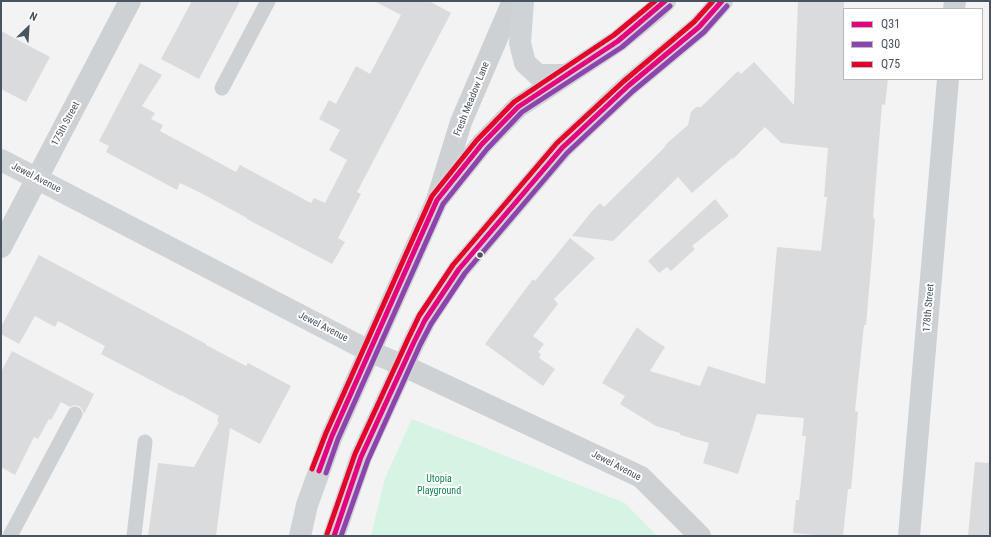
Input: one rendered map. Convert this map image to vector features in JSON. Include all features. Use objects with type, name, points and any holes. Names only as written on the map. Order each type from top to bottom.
[{"type":"main road","points":[[523,1],[520,44],[525,63],[538,75],[566,76]]},
{"type":"main road","points":[[300,536],[307,505],[332,436],[437,200],[482,144],[518,107],[618,41],[665,1]]},
{"type":"main road","points":[[334,536],[361,456],[414,342],[426,320],[459,269],[557,154],[628,86],[699,27],[722,1]]},
{"type":"main road","name":"Jewel Avenue","points":[[1,160],[369,351],[404,366]]},
{"type":"street","name":"175th Street","points":[[1,247],[130,1]]},
{"type":"street","name":"Fresh Meadow Lane","points":[[437,200],[461,122],[513,1]]},
{"type":"street","name":"178th Street","points":[[909,536],[948,80]]},
{"type":"street","name":"Jewel Avenue","points":[[404,366],[640,477],[700,536]]},
{"type":"lane","points":[[222,88],[268,1]]},
{"type":"lane","points":[[10,536],[75,414]]},
{"type":"lane","points":[[134,536],[145,442]]},
{"type":"green space","name":"Utopia Playground","points":[[412,419],[625,503],[657,536],[371,536],[385,478]]},
{"type":"building","points":[[192,1],[240,1],[199,79],[161,59]]},
{"type":"building","points":[[374,1],[429,1],[451,13],[357,192],[361,194],[338,238],[345,242],[332,264],[199,192],[180,183],[177,190],[106,152],[109,146],[99,141],[140,63],[162,75],[142,106],[155,113],[151,119],[163,125],[160,131],[236,172],[240,165],[311,203],[314,198],[325,203],[347,160],[329,150],[340,130],[319,119],[329,100],[336,104],[356,66],[370,74],[401,15]]},
{"type":"building","points":[[798,1],[844,1],[843,80],[888,80],[885,105],[882,104],[873,218],[875,219],[866,325],[864,325],[855,411],[858,412],[854,458],[851,489],[848,489],[843,536],[793,533],[796,500],[799,500],[806,436],[802,436],[804,418],[757,414],[738,474],[703,463],[709,443],[680,435],[680,433],[656,426],[620,404],[625,396],[602,383],[637,327],[665,347],[650,371],[700,386],[708,366],[765,384],[777,247],[821,251],[827,197],[824,197],[828,148],[781,143],[765,127],[733,159],[732,158],[692,193],[678,177],[613,241],[572,236],[600,203],[604,207],[666,146],[665,145],[688,125],[691,112],[696,107],[701,107],[738,71],[741,74],[754,62],[794,105]]},
{"type":"building","points":[[1,31],[50,57],[26,102],[1,89]]},
{"type":"building","points":[[715,199],[729,216],[692,246],[695,249],[671,271],[667,267],[659,273],[648,261]]},
{"type":"building","points":[[570,238],[595,258],[554,299],[558,304],[533,336],[544,344],[538,352],[541,354],[539,358],[555,369],[543,386],[485,344],[533,279],[535,281]]},
{"type":"building","points":[[39,255],[246,366],[248,363],[291,386],[260,444],[230,428],[216,536],[148,536],[158,463],[194,467],[219,422],[217,421],[219,416],[101,354],[105,346],[58,321],[55,327],[35,316],[19,344],[1,334],[1,327]]},
{"type":"building","points":[[12,351],[94,394],[84,414],[79,406],[74,405],[70,407],[61,402],[51,420],[49,419],[38,439],[34,437],[15,475],[1,467],[1,372]]},
{"type":"building","points":[[975,462],[990,463],[990,536],[968,536]]},
{"type":"transit line","name":"Q75","points":[[312,469],[326,433],[432,196],[477,140],[514,102],[614,35],[655,1]]},
{"type":"transit line","name":"Q31","points":[[319,471],[332,436],[437,200],[482,144],[518,107],[618,41],[665,1]]},
{"type":"transit line","name":"Q75","points":[[327,534],[355,454],[408,339],[419,316],[453,265],[557,143],[624,81],[694,22],[713,1]]},
{"type":"transit line","name":"Q31","points":[[334,536],[361,457],[414,342],[425,320],[459,269],[562,148],[628,86],[699,27],[722,1]]},
{"type":"transit line","name":"Q30","points":[[326,473],[338,439],[443,204],[487,149],[522,112],[622,47],[670,6]]},
{"type":"transit line","name":"Q30","points":[[341,536],[368,460],[420,345],[431,324],[465,273],[567,153],[633,91],[704,32],[727,6]]}]
